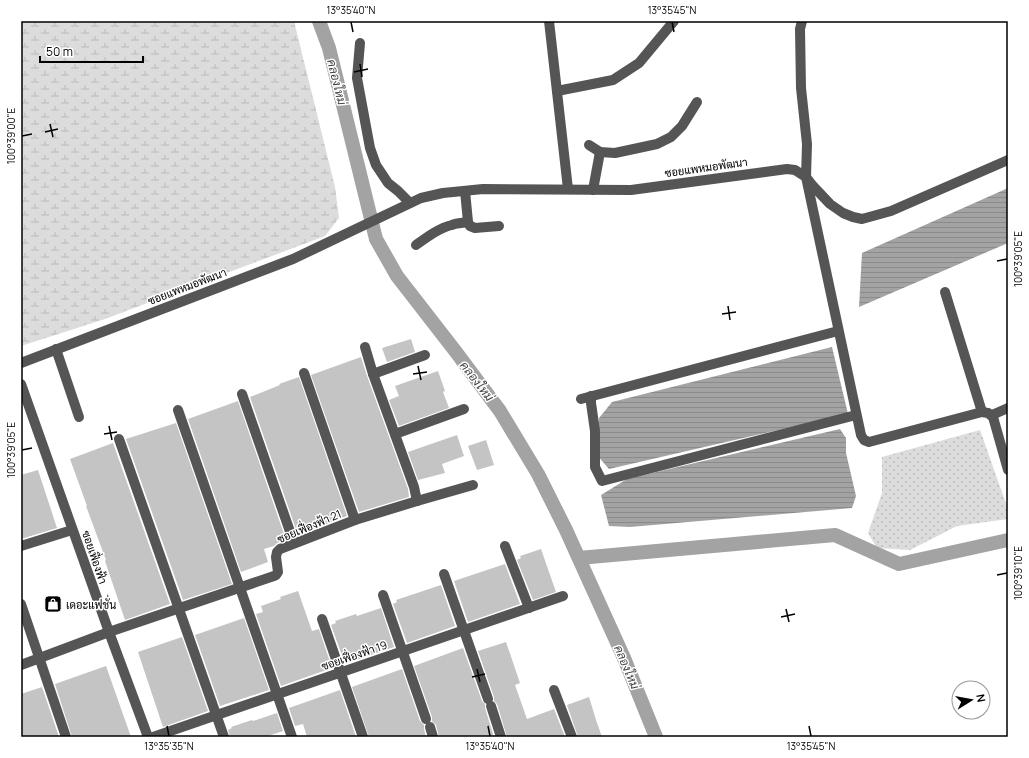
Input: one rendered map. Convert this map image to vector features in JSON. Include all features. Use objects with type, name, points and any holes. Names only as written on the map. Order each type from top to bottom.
[{"type":"street","points":[[549,21],[568,189]]},
{"type":"street","points":[[557,91],[613,80],[639,63],[674,21]]},
{"type":"street","points":[[802,21],[800,29],[800,88],[807,144],[806,177],[861,435],[864,440],[869,442],[1008,408]]},
{"type":"street","points":[[360,43],[357,78],[370,148],[376,165],[388,183],[410,204]]},
{"type":"street","points":[[589,145],[600,152],[615,153],[657,144],[666,140],[682,126],[697,102]]},
{"type":"street","points":[[596,190],[600,152]]},
{"type":"street","name":"ซอยแพหมอพัฒนา","points":[[21,363],[292,259],[421,198],[443,193],[483,189],[631,190],[787,169],[795,170],[806,177],[830,204],[843,213],[862,219],[891,211],[1008,160]]},
{"type":"street","points":[[465,191],[468,222],[470,226],[475,228],[499,226]]},
{"type":"street","points":[[416,245],[439,230],[452,225],[468,222]]},
{"type":"street","points":[[945,292],[987,414],[995,424],[1008,470]]},
{"type":"street","points":[[838,331],[586,398],[590,403],[596,438],[596,467],[602,481],[856,415]]},
{"type":"street","points":[[365,348],[414,487],[417,501]]},
{"type":"street","points":[[56,349],[79,417]]},
{"type":"street","points":[[373,374],[426,354]]},
{"type":"street","points":[[304,373],[355,520]]},
{"type":"street","name":"ซอยเฟื่องฟ้า","points":[[21,384],[108,632],[148,737]]},
{"type":"street","points":[[242,394],[294,542]]},
{"type":"street","points":[[395,434],[464,409]]},
{"type":"street","points":[[178,410],[292,737]]},
{"type":"street","points":[[119,439],[224,737]]},
{"type":"street","name":"ซอยเฟื่องฟ้า 21","points":[[21,665],[108,632],[240,588],[276,574],[278,572],[276,557],[277,552],[280,548],[294,542],[355,520],[473,485]]},
{"type":"street","points":[[21,546],[72,530]]},
{"type":"street","points":[[505,546],[530,608]]},
{"type":"street","points":[[444,574],[501,737]]},
{"type":"street","points":[[383,595],[429,728]]},
{"type":"street","name":"ซอยเฟื่องฟ้า 19","points":[[153,737],[564,596]]},
{"type":"street","points":[[21,604],[66,737]]},
{"type":"street","points":[[322,619],[363,737]]},
{"type":"street","points":[[554,690],[572,737]]},
{"type":"green space","points":[[21,21],[294,21],[335,187],[339,218],[325,236],[105,319],[21,346]]},
{"type":"green space","points":[[980,430],[1008,509],[1008,519],[957,526],[910,550],[877,548],[868,533],[882,493],[882,457]]},
{"type":"shaded area","points":[[1008,188],[1008,243],[859,307],[862,253]]},
{"type":"shaded area","points":[[832,347],[848,414],[609,469],[596,454],[599,418],[612,402]]},
{"type":"shaded area","points":[[840,429],[846,438],[846,453],[856,496],[852,508],[630,527],[609,526],[601,495],[627,479]]},
{"type":"building","points":[[411,339],[415,352],[387,362],[382,348]]},
{"type":"building","points":[[361,357],[408,489],[409,497],[359,512],[311,375]]},
{"type":"building","points":[[438,371],[449,408],[399,426],[389,400],[399,396],[395,386]]},
{"type":"building","points":[[299,377],[347,516],[298,535],[250,397]]},
{"type":"building","points":[[238,401],[286,540],[264,549],[268,562],[241,572],[188,419]]},
{"type":"building","points":[[176,423],[232,584],[183,600],[126,439]]},
{"type":"building","points":[[457,435],[464,456],[442,464],[445,473],[418,480],[408,452]]},
{"type":"building","points":[[486,440],[494,465],[477,470],[468,446]]},
{"type":"building","points":[[113,443],[170,604],[125,620],[105,561],[106,560],[70,459]]},
{"type":"building","points":[[38,470],[57,528],[21,539],[21,475]]},
{"type":"building","points":[[541,549],[556,592],[533,600],[517,560],[521,558],[520,556]]},
{"type":"building","points":[[505,564],[520,604],[468,622],[454,581]]},
{"type":"building","points":[[441,585],[455,626],[407,643],[393,604],[397,602],[396,600]]},
{"type":"building","points":[[298,591],[312,631],[319,629],[332,668],[281,686],[256,614],[263,612],[261,606],[281,599],[280,597]]},
{"type":"building","points":[[381,608],[394,647],[345,664],[331,625],[336,623],[335,621]]},
{"type":"building","points":[[244,618],[269,690],[220,706],[195,635]]},
{"type":"building","points":[[182,637],[208,711],[163,727],[138,652]]},
{"type":"building","points":[[506,642],[520,683],[515,685],[527,719],[554,709],[565,737],[507,737],[478,651]]},
{"type":"building","points":[[463,648],[482,701],[485,704],[494,737],[439,737],[436,725],[432,721],[432,717],[414,666]]},
{"type":"building","points":[[106,666],[131,737],[72,737],[55,684]]},
{"type":"building","points":[[402,669],[420,721],[424,725],[426,737],[369,737],[352,687]]},
{"type":"building","points":[[42,687],[59,737],[21,737],[21,694]]},
{"type":"building","points":[[340,690],[356,737],[307,737],[303,724],[295,726],[289,708]]},
{"type":"building","points":[[589,697],[602,737],[578,737],[567,705]]},
{"type":"building","points":[[277,713],[283,731],[265,737],[230,737],[228,730],[232,728],[231,727]]},
{"type":"waterway","name":"คลองใหม่","points":[[319,21],[329,48],[376,239],[397,276],[500,411],[538,474],[566,530],[624,658],[656,737]]},
{"type":"waterway","points":[[579,558],[835,535],[899,564],[1008,540]]},
{"type":"place","name":"เดอะแฟชั่น","points":[[53,604]]}]
